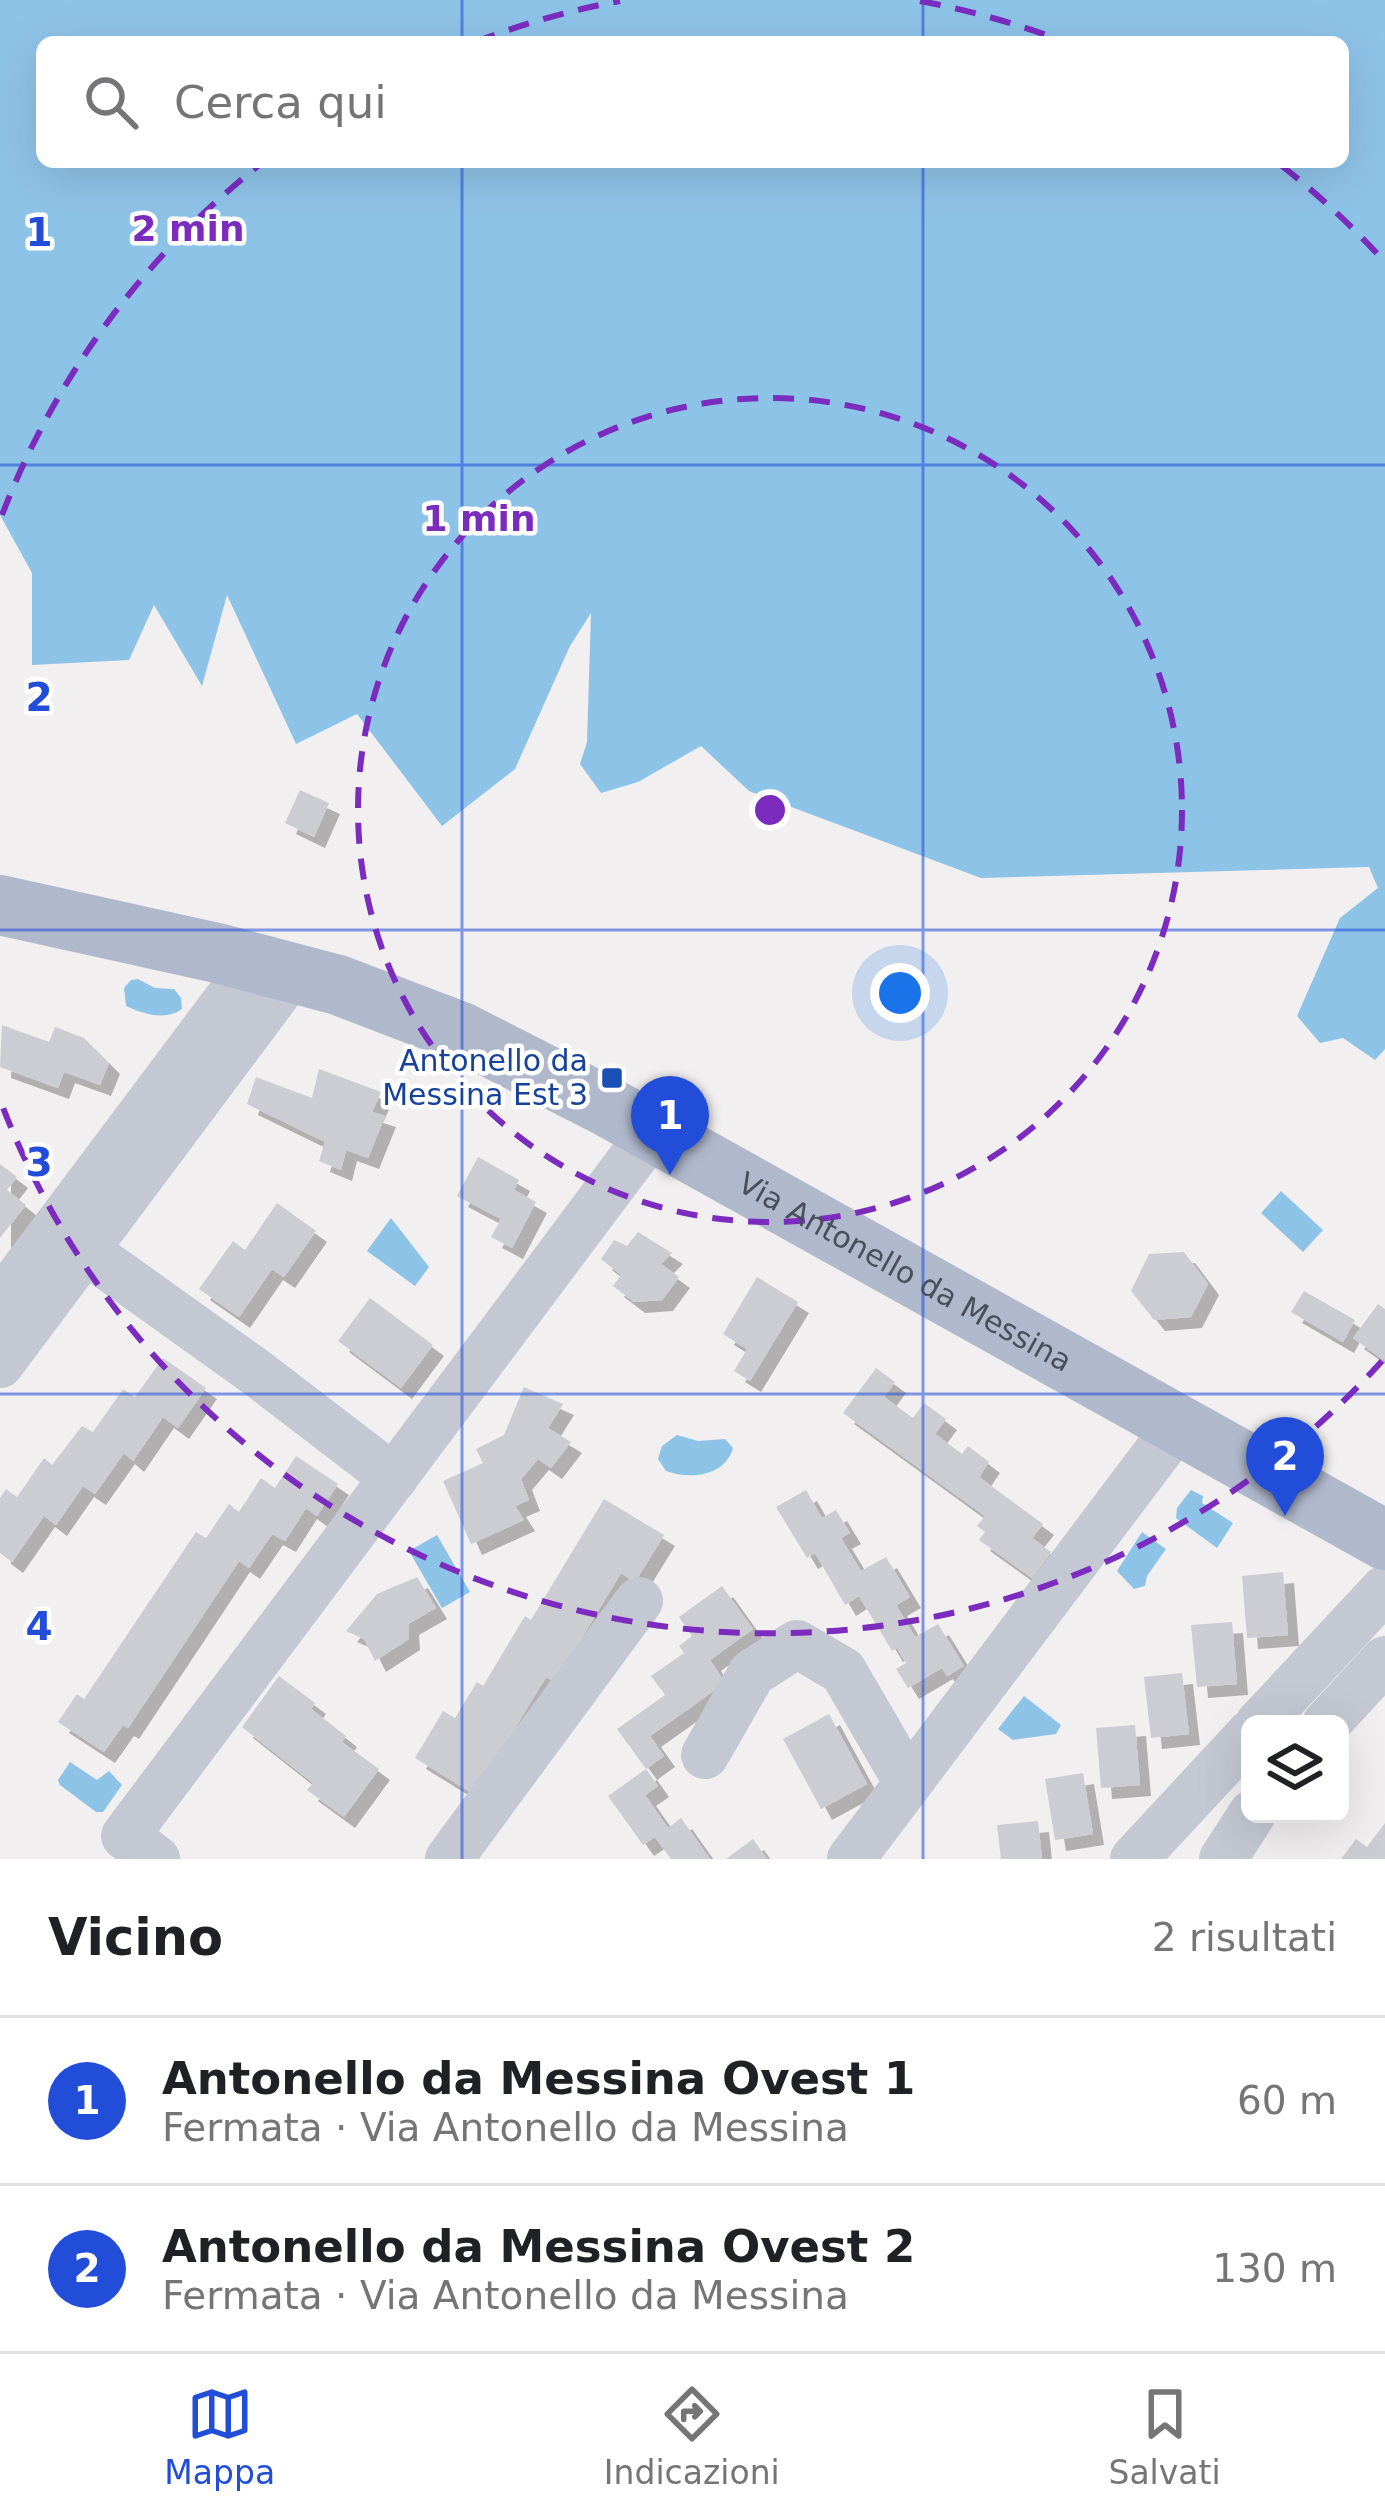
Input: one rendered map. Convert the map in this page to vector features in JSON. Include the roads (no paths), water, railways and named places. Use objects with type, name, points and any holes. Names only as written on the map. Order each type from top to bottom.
[{"type":"main road","name":"Via Antonello da Messina","points":[[0,905],[338,985],[460,1032],[652,1132],[1385,1540]]},
{"type":"lane","points":[[0,1364],[85,1250],[273,968]]},
{"type":"lane","points":[[0,1303],[273,968]]},
{"type":"lane","points":[[130,1847],[394,1478],[652,1132]]},
{"type":"lane","points":[[85,1250],[394,1478]]},
{"type":"lane","points":[[851,1859],[1178,1424]]},
{"type":"lane","points":[[1267,1715],[1385,1589]]},
{"type":"lane","points":[[476,1856],[638,1601]]},
{"type":"lane","points":[[704,1755],[752,1673],[797,1644],[843,1671],[908,1784]]},
{"type":"lane","points":[[1334,1715],[1385,1660]]},
{"type":"lane","points":[[1134,1859],[1241,1744]]},
{"type":"lane","points":[[1223,1859],[1246,1823]]},
{"type":"water","points":[[0,0],[1385,0],[1385,1049],[1375,1060],[1343,1038],[1320,1043],[1297,1016],[1340,918],[1378,888],[1369,867],[981,878],[749,791],[701,746],[638,782],[601,793],[580,764],[587,742],[591,613],[570,646],[515,769],[442,826],[357,714],[296,744],[227,595],[202,686],[154,605],[129,660],[32,665],[32,573],[0,515]]},
{"type":"water","points":[[138,979],[155,988],[174,989],[182,1009],[162,1015],[126,1006],[124,988]]},
{"type":"water","points":[[1281,1191],[1323,1230],[1303,1252],[1261,1213]]},
{"type":"water","points":[[391,1218],[429,1267],[415,1286],[367,1251]]},
{"type":"water","points":[[677,1435],[698,1441],[725,1439],[733,1448],[715,1470],[676,1474],[666,1471],[658,1459],[662,1446]]},
{"type":"water","points":[[1191,1490],[1233,1523],[1217,1548],[1176,1518],[1177,1508]]},
{"type":"water","points":[[1142,1532],[1166,1549],[1145,1586],[1134,1589],[1117,1571]]},
{"type":"water","points":[[437,1535],[470,1592],[442,1608],[409,1551]]},
{"type":"water","points":[[1024,1696],[1061,1725],[1056,1734],[1013,1740],[998,1729]]},
{"type":"water","points":[[70,1762],[97,1780],[109,1771],[122,1785],[103,1812],[96,1812],[60,1785],[58,1780]]},
{"type":"place","name":"Antonello da Messina Est 3","points":[[612,1078]]},
{"type":"place","name":"Antonello da Messina Ovest 1","points":[[670,1175]]},
{"type":"place","name":"Antonello da Messina Ovest 2","points":[[1285,1516]]}]
